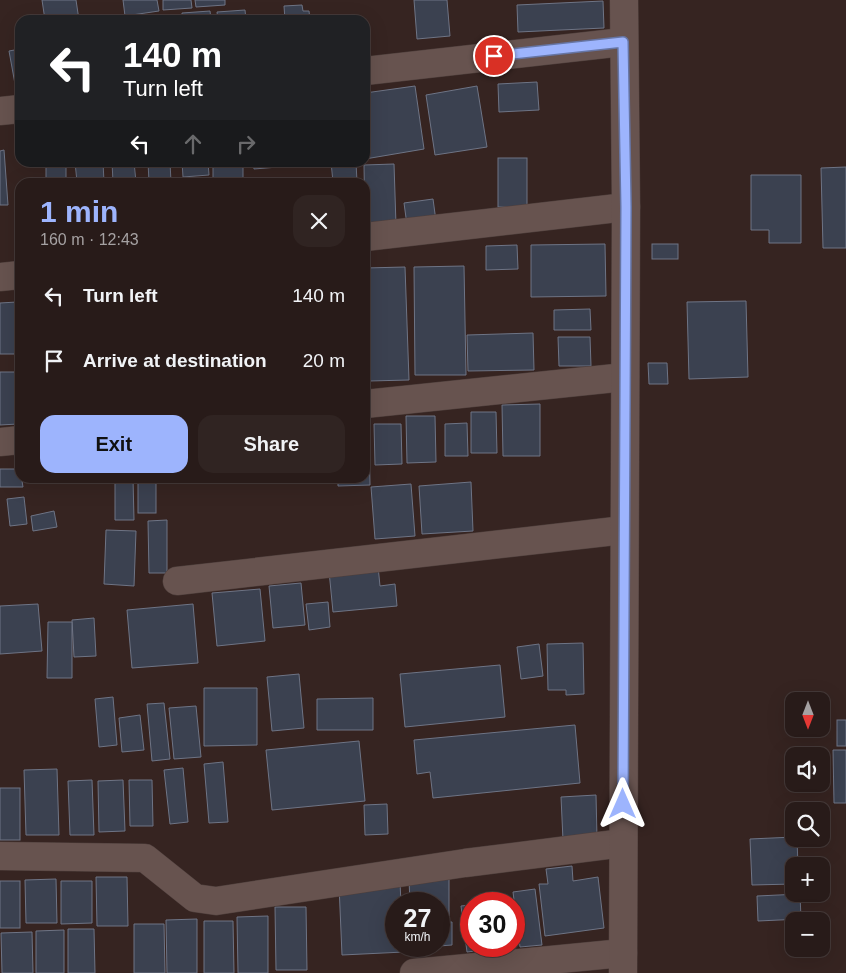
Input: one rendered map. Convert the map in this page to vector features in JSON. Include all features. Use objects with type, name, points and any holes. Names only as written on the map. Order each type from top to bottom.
[{"type":"street","points":[[414,973],[623,963],[626,207],[624,0]]},
{"type":"street","points":[[370,70],[623,42]]},
{"type":"street","points":[[0,111],[15,110]]},
{"type":"street","points":[[370,236],[626,207]]},
{"type":"street","points":[[0,277],[15,276]]},
{"type":"street","points":[[370,403],[624,377]]},
{"type":"street","points":[[0,442],[15,440]]},
{"type":"street","points":[[177,581],[624,530]]},
{"type":"street","points":[[0,856],[145,858],[195,898],[216,901],[427,869],[623,844]]},
{"type":"building","points":[[42,0],[76,0],[78,15],[44,15]]},
{"type":"building","points":[[123,0],[157,0],[159,11],[125,15]]},
{"type":"building","points":[[163,0],[191,0],[192,8],[163,10]]},
{"type":"building","points":[[195,0],[225,0],[225,5],[196,7]]},
{"type":"building","points":[[414,0],[447,0],[450,36],[417,39]]},
{"type":"building","points":[[603,1],[604,28],[518,32],[517,5]]},
{"type":"building","points":[[302,5],[303,11],[309,11],[309,15],[285,15],[284,6]]},
{"type":"building","points":[[245,10],[246,15],[217,15],[217,12]]},
{"type":"building","points":[[210,11],[210,15],[182,15],[182,13]]},
{"type":"building","points":[[15,50],[15,84],[9,51]]},
{"type":"building","points":[[537,82],[539,110],[499,112],[498,84]]},
{"type":"building","points":[[415,86],[424,149],[370,158],[370,92]]},
{"type":"building","points":[[477,86],[487,147],[435,155],[426,95]]},
{"type":"building","points":[[4,150],[8,205],[0,205],[0,151]]},
{"type":"building","points":[[498,158],[527,158],[527,207],[498,207]]},
{"type":"building","points":[[394,164],[396,225],[370,225],[370,178],[364,178],[364,167],[370,167],[370,165]]},
{"type":"building","points":[[46,167],[66,167],[66,178],[46,178]]},
{"type":"building","points":[[76,167],[103,167],[104,178],[77,178]]},
{"type":"building","points":[[112,167],[134,167],[136,178],[113,178]]},
{"type":"building","points":[[148,167],[170,167],[171,178],[149,178]]},
{"type":"building","points":[[182,167],[208,167],[209,175],[183,177]]},
{"type":"building","points":[[213,167],[243,167],[243,178],[213,178]]},
{"type":"building","points":[[254,167],[278,167],[254,169]]},
{"type":"building","points":[[332,167],[356,167],[357,178],[333,178]]},
{"type":"building","points":[[846,167],[846,248],[823,248],[821,168]]},
{"type":"building","points":[[751,175],[801,175],[801,243],[769,243],[769,230],[751,230]]},
{"type":"building","points":[[433,199],[436,221],[407,225],[404,203]]},
{"type":"building","points":[[605,244],[606,296],[531,297],[531,245]]},
{"type":"building","points":[[652,244],[678,244],[678,259],[652,259]]},
{"type":"building","points":[[517,245],[518,269],[486,270],[486,246]]},
{"type":"building","points":[[464,266],[466,375],[415,375],[414,267]]},
{"type":"building","points":[[405,267],[409,380],[370,381],[370,268]]},
{"type":"building","points":[[746,301],[748,377],[689,379],[687,302]]},
{"type":"building","points":[[15,302],[15,354],[0,354],[0,303]]},
{"type":"building","points":[[590,309],[591,330],[554,330],[554,310]]},
{"type":"building","points":[[533,333],[534,370],[468,371],[467,335]]},
{"type":"building","points":[[558,337],[590,337],[591,366],[559,366]]},
{"type":"building","points":[[648,363],[667,363],[668,384],[649,384]]},
{"type":"building","points":[[0,372],[15,372],[15,424],[0,425]]},
{"type":"building","points":[[540,404],[540,456],[503,456],[502,405]]},
{"type":"building","points":[[471,412],[496,412],[497,453],[471,453]]},
{"type":"building","points":[[406,416],[435,416],[436,462],[407,463]]},
{"type":"building","points":[[467,423],[468,456],[445,456],[445,424]]},
{"type":"building","points":[[374,424],[401,424],[402,464],[375,465]]},
{"type":"building","points":[[0,469],[15,469],[15,483],[22,483],[23,487],[0,487]]},
{"type":"building","points":[[471,482],[473,531],[422,534],[419,486]]},
{"type":"building","points":[[115,483],[133,483],[134,520],[115,520]]},
{"type":"building","points":[[138,483],[156,483],[156,513],[138,513]]},
{"type":"building","points":[[338,483],[370,483],[370,485],[338,486]]},
{"type":"building","points":[[411,484],[415,536],[375,539],[371,487]]},
{"type":"building","points":[[24,497],[27,524],[10,526],[7,499]]},
{"type":"building","points":[[54,511],[57,527],[33,531],[31,516]]},
{"type":"building","points":[[167,520],[167,573],[149,573],[148,521]]},
{"type":"building","points":[[106,530],[136,531],[134,586],[104,584]]},
{"type":"building","points":[[378,566],[380,586],[395,584],[397,606],[333,612],[329,571]]},
{"type":"building","points":[[301,583],[305,625],[273,628],[269,586]]},
{"type":"building","points":[[260,589],[265,641],[217,646],[212,593]]},
{"type":"building","points":[[328,602],[330,627],[309,630],[306,604]]},
{"type":"building","points":[[38,604],[42,651],[0,654],[0,606]]},
{"type":"building","points":[[193,604],[198,663],[132,668],[127,610]]},
{"type":"building","points":[[94,618],[96,656],[74,657],[72,620]]},
{"type":"building","points":[[48,622],[72,622],[72,678],[47,678]]},
{"type":"building","points":[[583,643],[584,694],[566,695],[566,690],[548,690],[547,644]]},
{"type":"building","points":[[539,644],[543,676],[521,679],[517,647]]},
{"type":"building","points":[[500,665],[505,717],[405,727],[400,674]]},
{"type":"building","points":[[299,674],[304,728],[272,731],[267,677]]},
{"type":"building","points":[[204,688],[257,688],[257,745],[204,746]]},
{"type":"building","points":[[113,697],[117,745],[99,747],[95,699]]},
{"type":"building","points":[[373,698],[373,730],[317,730],[317,699]]},
{"type":"building","points":[[164,703],[170,759],[152,761],[147,704]]},
{"type":"building","points":[[196,706],[201,757],[174,759],[169,708]]},
{"type":"building","points":[[140,715],[144,750],[122,752],[119,718]]},
{"type":"building","points":[[837,720],[846,720],[846,746],[837,746]]},
{"type":"building","points":[[575,725],[580,783],[433,798],[430,772],[417,774],[414,740]]},
{"type":"building","points":[[359,741],[365,801],[272,810],[266,750]]},
{"type":"building","points":[[833,750],[846,750],[846,803],[834,803]]},
{"type":"building","points":[[223,762],[228,822],[209,823],[204,764]]},
{"type":"building","points":[[183,768],[188,822],[170,824],[164,770]]},
{"type":"building","points":[[57,769],[59,835],[26,835],[24,770]]},
{"type":"building","points":[[92,780],[94,835],[70,835],[68,781]]},
{"type":"building","points":[[123,780],[125,831],[99,832],[98,781]]},
{"type":"building","points":[[129,780],[152,780],[153,826],[130,826]]},
{"type":"building","points":[[0,788],[20,788],[20,840],[0,840]]},
{"type":"building","points":[[596,795],[597,838],[563,840],[561,797]]},
{"type":"building","points":[[387,804],[388,834],[365,835],[364,805]]},
{"type":"building","points":[[785,837],[785,847],[797,847],[798,857],[785,857],[785,884],[752,885],[750,839]]},
{"type":"building","points":[[572,866],[573,881],[598,877],[604,928],[545,936],[539,884],[548,884],[546,869]]},
{"type":"building","points":[[96,877],[127,877],[128,926],[97,926]]},
{"type":"building","points":[[449,878],[449,892],[410,892],[409,879]]},
{"type":"building","points":[[56,879],[57,923],[26,923],[25,880]]},
{"type":"building","points":[[0,881],[20,881],[20,928],[0,928]]},
{"type":"building","points":[[61,881],[92,881],[92,923],[61,924]]},
{"type":"building","points":[[400,882],[400,892],[385,892],[385,953],[342,955],[339,885]]},
{"type":"building","points":[[535,889],[542,945],[525,947],[525,892],[513,892]]},
{"type":"building","points":[[785,895],[785,902],[800,902],[801,912],[785,912],[785,920],[758,921],[757,896]]},
{"type":"building","points":[[275,907],[306,907],[307,970],[276,970]]},
{"type":"building","points":[[268,916],[268,973],[238,973],[237,917]]},
{"type":"building","points":[[197,919],[197,973],[167,973],[166,920]]},
{"type":"building","points":[[204,921],[233,921],[234,973],[204,973]]},
{"type":"building","points":[[450,922],[452,922],[452,945],[450,945]]},
{"type":"building","points":[[134,924],[164,924],[165,973],[134,973]]},
{"type":"building","points":[[68,929],[94,929],[95,973],[68,973]]},
{"type":"building","points":[[64,930],[64,973],[36,973],[36,931]]},
{"type":"building","points":[[32,932],[33,973],[2,973],[1,933]]},
{"type":"route","points":[[494,56],[623,42],[626,207],[623,804]]}]
